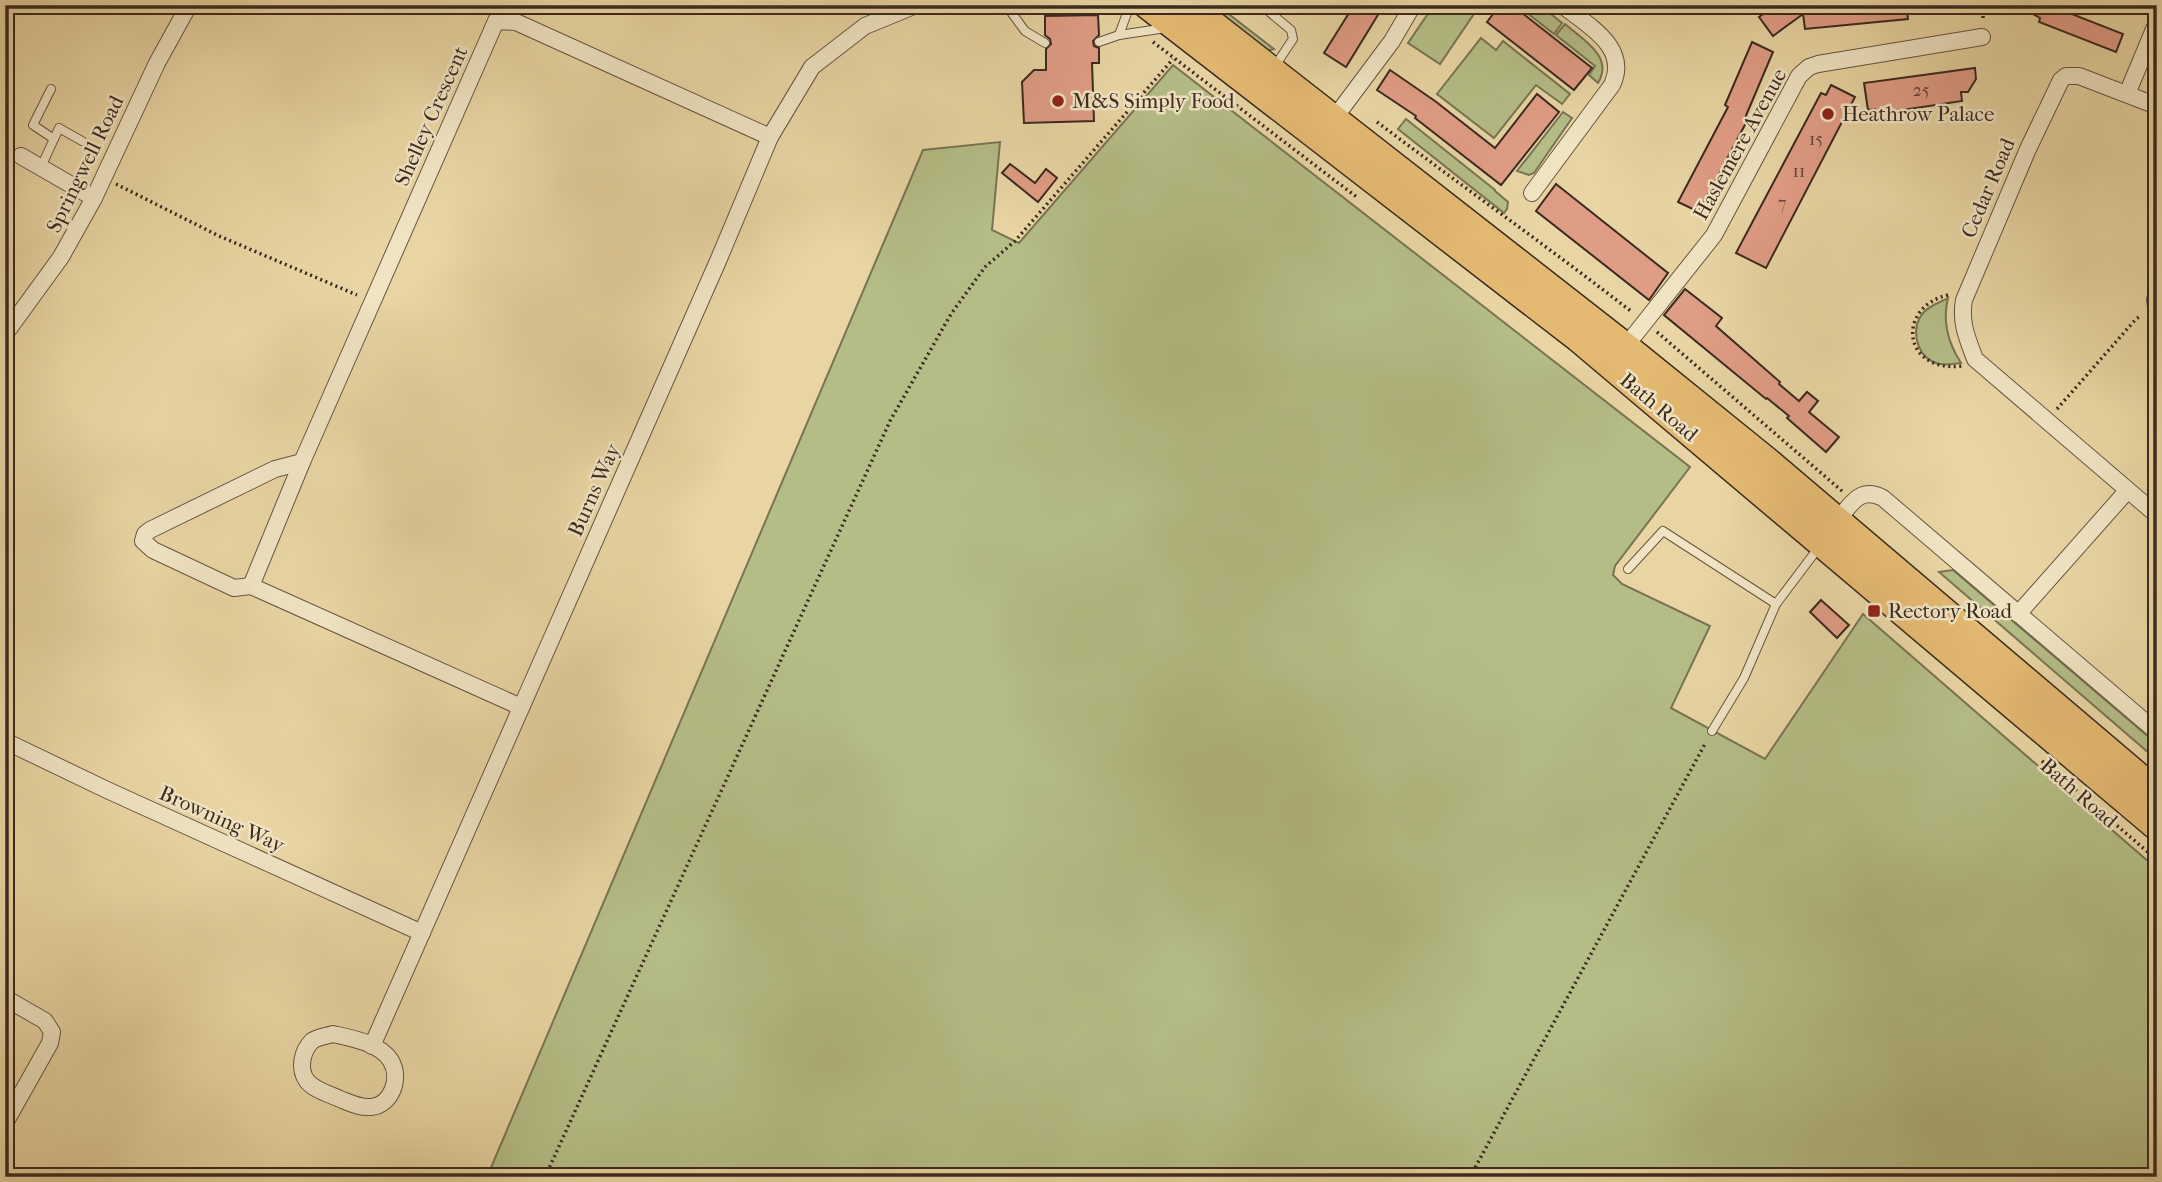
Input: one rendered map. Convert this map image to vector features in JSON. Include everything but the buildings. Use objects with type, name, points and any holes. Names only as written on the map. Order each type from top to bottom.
[{"type":"highway","name":"Bath Road","points":[[1148,5],[1181,15],[1271,72],[1340,110],[1625,347],[1846,510],[2157,793]]},
{"type":"highway","name":"Bath Road","points":[[1181,15],[1322,141],[1579,338],[2157,826]]},
{"type":"street","name":"Springwell Road","points":[[6,332],[61,257],[105,179],[157,63],[189,5]]},
{"type":"street","name":"Burns Way","points":[[372,1046],[734,224],[769,137],[812,67],[865,26],[916,5]]},
{"type":"street","points":[[1340,110],[1392,41],[1413,5]]},
{"type":"street","points":[[1532,193],[1612,85],[1617,70],[1613,50],[1607,42],[1562,5]]},
{"type":"street","name":"Shelley Crescent","points":[[251,586],[302,462],[496,21],[516,22],[769,137]]},
{"type":"street","points":[[2157,22],[2127,94],[2157,106]]},
{"type":"street","name":"Haslemere Avenue","points":[[1625,347],[1714,235],[1799,76],[1809,67],[1982,37]]},
{"type":"street","name":"Cedar Road","points":[[1975,359],[1962,319],[1964,300],[2057,85],[2066,76],[2079,76],[2127,94]]},
{"type":"street","points":[[21,156],[94,198]]},
{"type":"street","points":[[2157,293],[2157,312]]},
{"type":"street","points":[[1975,359],[2157,515]]},
{"type":"street","points":[[302,462],[275,469],[150,530],[145,534],[144,541],[153,550],[234,588],[251,586],[521,707]]},
{"type":"street","points":[[2018,614],[2127,491]]},
{"type":"street","points":[[1846,510],[1861,495],[1873,493],[1883,498],[2157,732]]},
{"type":"street","name":"Browning Way","points":[[5,741],[422,933]]},
{"type":"street","points":[[5,999],[46,1021],[52,1032],[50,1043],[5,1123]]},
{"type":"street","points":[[333,1034],[372,1046],[390,1060],[396,1078],[392,1092],[383,1103],[368,1108],[320,1090],[307,1081],[301,1067],[303,1055],[313,1040],[333,1034]]},
{"type":"lane","points":[[1006,5],[1025,31],[1045,43]]},
{"type":"lane","points":[[1119,35],[1130,5]]},
{"type":"lane","points":[[1261,5],[1293,34],[1293,39],[1271,72]]},
{"type":"lane","points":[[1099,42],[1181,15]]},
{"type":"lane","points":[[51,89],[33,125],[54,139]]},
{"type":"lane","points":[[41,167],[59,128],[82,141]]},
{"type":"lane","points":[[1628,569],[1663,531],[1776,604]]},
{"type":"lane","points":[[1712,731],[1744,678],[1776,604],[1821,544]]},
{"type":"path","points":[[1100,5],[1111,8],[1112,5]]},
{"type":"path","points":[[1151,40],[1368,206]]},
{"type":"path","points":[[545,1177],[890,421],[951,314],[985,267],[1015,241],[1174,58]]},
{"type":"path","points":[[1340,110],[1536,237],[1645,322],[1846,510]]},
{"type":"path","points":[[105,179],[219,236],[372,302]]},
{"type":"path","points":[[1964,300],[1946,295],[1929,304],[1918,313],[1913,326],[1913,341],[1929,363],[1942,367],[1961,367],[1975,359]]},
{"type":"path","points":[[2048,420],[2136,319],[2157,312]]},
{"type":"path","points":[[1470,1177],[1633,881],[1712,731]]},
{"type":"path","name":"Bath Road","points":[[2042,761],[2157,860]]},
{"type":"green space","points":[[1206,5],[1217,5],[1274,49],[1266,51]]},
{"type":"green space","points":[[1434,5],[1480,5],[1440,64],[1408,43]]},
{"type":"green space","points":[[1517,5],[1540,5],[1562,23],[1554,34]]},
{"type":"green space","points":[[1565,24],[1588,43],[1599,57],[1602,73],[1598,83],[1589,75],[1595,66],[1556,35]]},
{"type":"green space","points":[[1481,38],[1496,50],[1503,41],[1570,94],[1562,104],[1536,85],[1494,138],[1437,94]]},
{"type":"green space","points":[[1173,65],[1690,467],[1615,566],[1613,575],[1622,584],[1710,626],[1671,708],[1765,759],[1863,614],[2157,869],[2157,1177],[487,1177],[923,150],[1000,142],[992,230],[1019,243]]},
{"type":"green space","points":[[1563,112],[1572,118],[1534,173],[1529,175],[1517,171]]},
{"type":"green space","points":[[1406,119],[1508,202],[1504,213],[1398,129]]},
{"type":"green space","points":[[1948,298],[1947,332],[1961,363],[1933,362],[1922,353],[1917,339],[1917,325],[1923,313]]},
{"type":"green space","points":[[1953,570],[2157,744],[2157,760],[1939,572]]},
{"type":"place","name":"M&S Simply Food","points":[[1058,101]]},
{"type":"place","name":"Heathrow Palace","points":[[1828,114]]},
{"type":"place","name":"Rectory Road","points":[[1874,611]]}]
